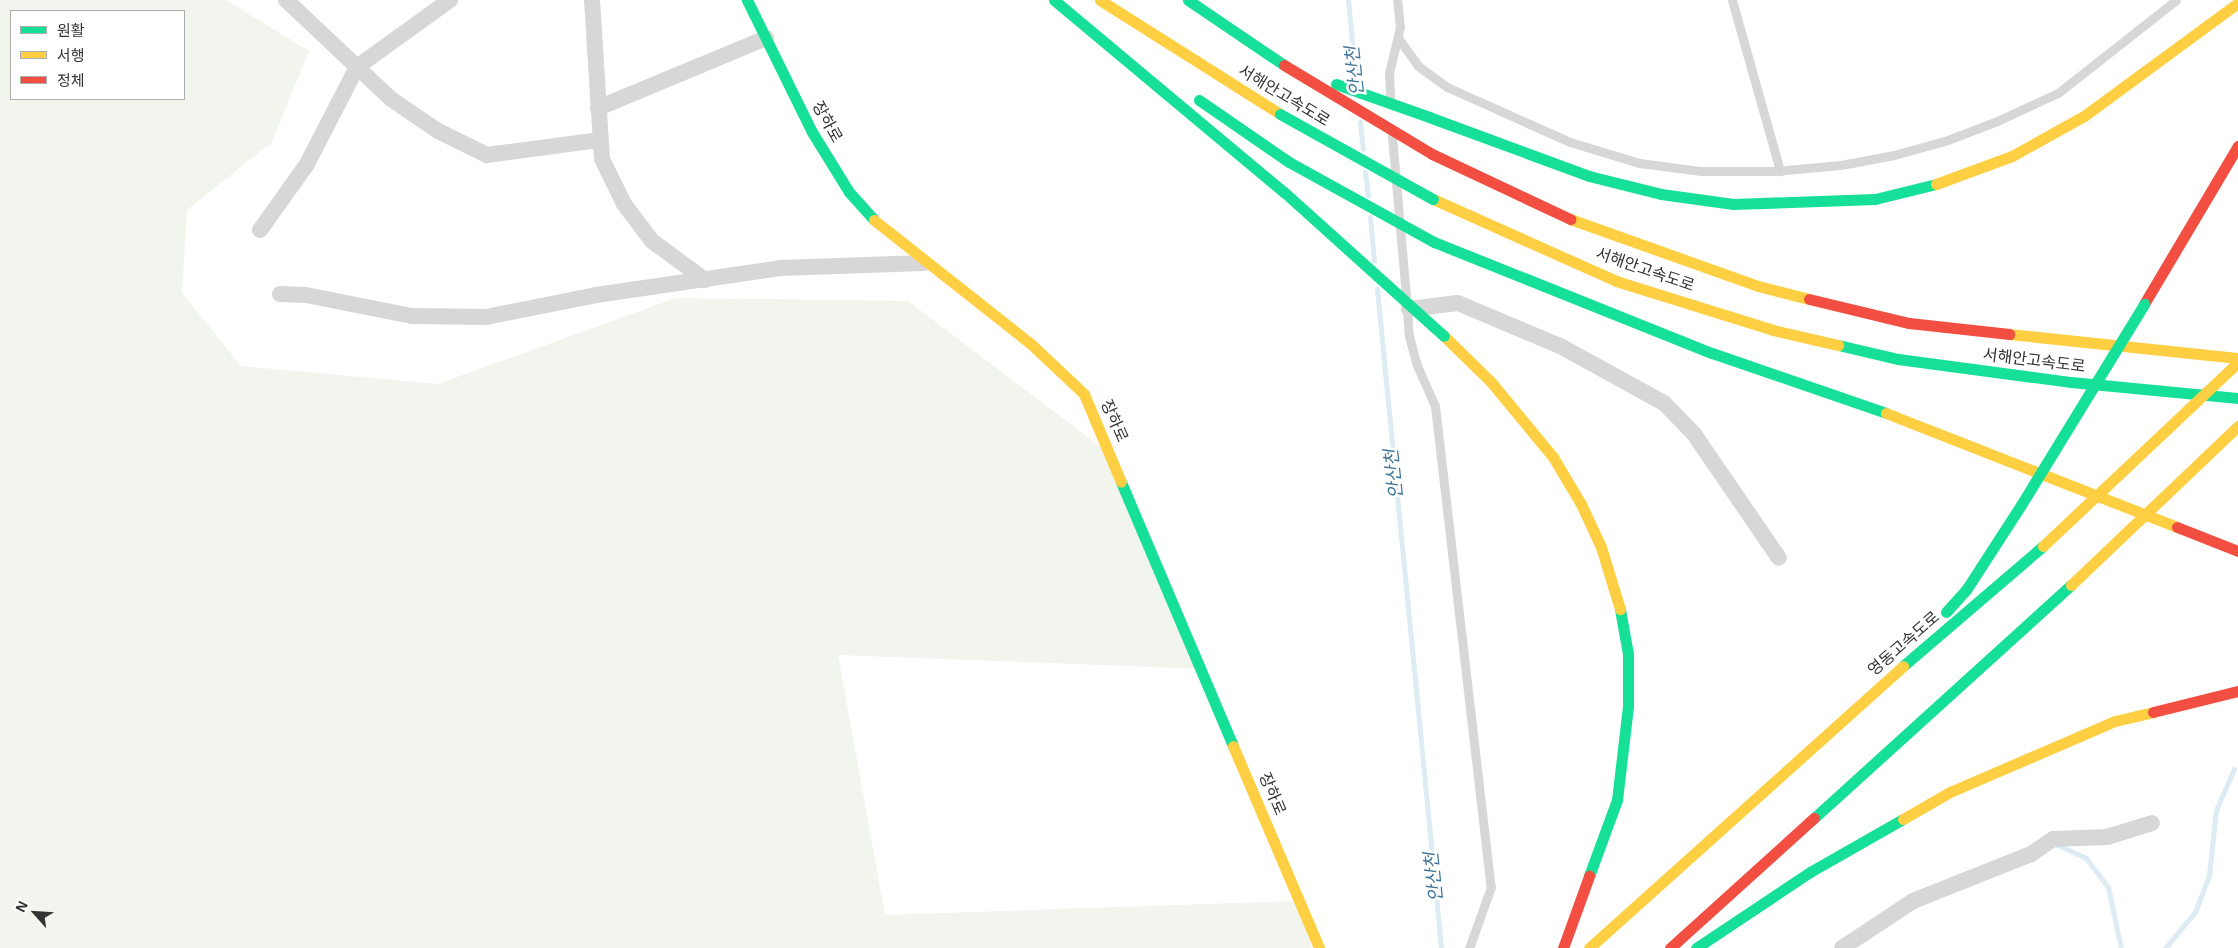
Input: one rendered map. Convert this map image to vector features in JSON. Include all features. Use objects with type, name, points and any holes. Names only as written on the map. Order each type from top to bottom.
[{"type":"main road","name":"장하로","points":[[747,0],[812,132],[849,192],[878,225],[924,263],[1031,344],[1084,394],[1319,948]]},
{"type":"main road","points":[[1054,0],[1284,192],[1444,336],[1491,382],[1553,457],[1581,504],[1601,547],[1618,600],[1628,654],[1628,707],[1619,792],[1604,843],[1563,948]]},
{"type":"main road","name":"서해안고속도로","points":[[1100,0],[1138,27],[1280,114],[1433,199],[1616,280],[1773,330],[1898,359],[2071,382],[2238,398]]},
{"type":"main road","name":"서해안고속도로","points":[[1188,0],[1284,65],[1432,154],[1541,208],[1632,244],[1758,286],[1909,323],[2238,358]]},
{"type":"main road","points":[[1284,65],[1589,176],[1660,194],[1733,204],[1875,199],[1942,183],[2012,156],[2084,116],[2140,78],[2238,3]]},
{"type":"main road","points":[[1089,12],[1147,61]]},
{"type":"main road","points":[[1187,91],[1289,162],[1434,242],[1712,353],[1882,411],[2238,551]]},
{"type":"main road","points":[[1882,684],[1966,590],[2144,304],[2238,146]]},
{"type":"main road","name":"영동고속도로","points":[[1589,948],[1882,684],[2043,546],[2238,362]]},
{"type":"main road","points":[[1670,948],[2071,585],[2238,426]]},
{"type":"main road","points":[[1696,948],[1810,872],[1950,792],[2115,721],[2238,691]]},
{"type":"street","points":[[286,0],[391,99],[438,131],[487,155],[600,140]]},
{"type":"street","points":[[260,230],[307,164],[357,67],[450,0]]},
{"type":"street","points":[[592,0],[602,159],[624,204],[652,241],[706,280]]},
{"type":"street","points":[[598,108],[766,38]]},
{"type":"street","points":[[280,294],[306,295],[412,316],[486,317],[596,295],[780,268],[924,263]]},
{"type":"street","points":[[1407,309],[1458,303],[1562,347],[1664,403],[1694,434],[1779,558]]},
{"type":"street","points":[[1842,948],[1913,901],[2031,854],[2053,839],[2107,837],[2152,823]]},
{"type":"lane","points":[[1397,0],[1398,38],[1389,73],[1390,122],[1409,336],[1416,363],[1435,406],[1491,887],[1470,948]]},
{"type":"lane","points":[[1732,0],[1780,171]]},
{"type":"lane","points":[[1398,38],[1418,66],[1447,87],[1570,142],[1648,164],[1701,171],[1780,171],[1894,155],[1945,141],[1996,121],[2058,93],[2170,2]]},
{"type":"shaded area","points":[[0,0],[226,0],[309,51],[272,142],[187,210],[182,293],[241,366],[438,384],[676,298],[908,301],[1109,453],[1207,669],[838,655],[885,915],[1296,901],[1312,948],[0,948]]},
{"type":"waterway","name":"안산천","points":[[1348,0],[1356,82]]},
{"type":"waterway","name":"안산천","points":[[1360,122],[1363,149]]},
{"type":"waterway","name":"안산천","points":[[1365,172],[1368,196]]},
{"type":"waterway","name":"안산천","points":[[1370,217],[1374,261]]},
{"type":"waterway","name":"안산천","points":[[1377,289],[1441,948]]},
{"type":"waterway","points":[[2165,948],[2195,912],[2209,875],[2216,810],[2234,769]]},
{"type":"waterway","points":[[2056,844],[2086,858],[2108,887],[2121,948]]},
{"type":"traffic: fast","points":[[747,0],[812,132],[849,192],[874,220]]},
{"type":"traffic: fast","points":[[1054,0],[1284,192]]},
{"type":"traffic: fast","points":[[1188,0],[1284,65]]},
{"type":"traffic: fast","points":[[1336,84],[1429,117]]},
{"type":"traffic: fast","points":[[1199,100],[1289,162]]},
{"type":"traffic: fast","points":[[1280,114],[1433,199]]},
{"type":"traffic: fast","points":[[1429,117],[1589,176],[1661,194],[1733,204],[1875,199],[1936,184]]},
{"type":"traffic: fast","points":[[1289,162],[1434,242]]},
{"type":"traffic: fast","points":[[1284,192],[1444,336]]},
{"type":"traffic: fast","points":[[1434,242],[1712,353],[1886,413]]},
{"type":"traffic: fast","points":[[2021,505],[2144,304]]},
{"type":"traffic: fast","points":[[1838,345],[1898,359],[2071,382],[2238,398]]},
{"type":"traffic: fast","points":[[1121,482],[1233,746]]},
{"type":"traffic: fast","points":[[1946,612],[1966,590],[2021,505]]},
{"type":"traffic: fast","points":[[1903,666],[2043,546]]},
{"type":"traffic: fast","points":[[1814,818],[2071,585]]},
{"type":"traffic: fast","points":[[1589,876],[1617,800],[1628,707],[1628,654],[1620,609]]},
{"type":"traffic: fast","points":[[1696,948],[1810,872],[1903,819]]},
{"type":"traffic: slow","points":[[1100,0],[1280,114]]},
{"type":"traffic: slow","points":[[1936,184],[2012,156],[2084,116],[2238,3]]},
{"type":"traffic: slow","points":[[1433,199],[1616,281],[1773,330],[1838,345]]},
{"type":"traffic: slow","points":[[1570,219],[1758,286],[1809,299]]},
{"type":"traffic: slow","points":[[874,220],[1031,344],[1084,394],[1121,482]]},
{"type":"traffic: slow","points":[[2009,334],[2238,358]]},
{"type":"traffic: slow","points":[[1444,336],[1491,382],[1553,457],[1581,504],[1601,547],[1620,609]]},
{"type":"traffic: slow","points":[[2043,546],[2238,362]]},
{"type":"traffic: slow","points":[[1886,413],[2177,527]]},
{"type":"traffic: slow","points":[[2071,585],[2238,426]]},
{"type":"traffic: slow","points":[[1589,948],[1903,666]]},
{"type":"traffic: slow","points":[[1903,819],[1950,792],[2115,721],[2153,712]]},
{"type":"traffic: slow","points":[[1233,746],[1319,948]]},
{"type":"traffic: jam","points":[[1284,65],[1432,154]]},
{"type":"traffic: jam","points":[[2144,304],[2238,146]]},
{"type":"traffic: jam","points":[[1432,154],[1570,219]]},
{"type":"traffic: jam","points":[[1809,299],[1909,323],[2009,334]]},
{"type":"traffic: jam","points":[[2177,527],[2238,551]]},
{"type":"traffic: jam","points":[[2153,712],[2238,691]]},
{"type":"traffic: jam","points":[[1670,948],[1814,818]]},
{"type":"traffic: jam","points":[[1563,948],[1589,876]]}]
